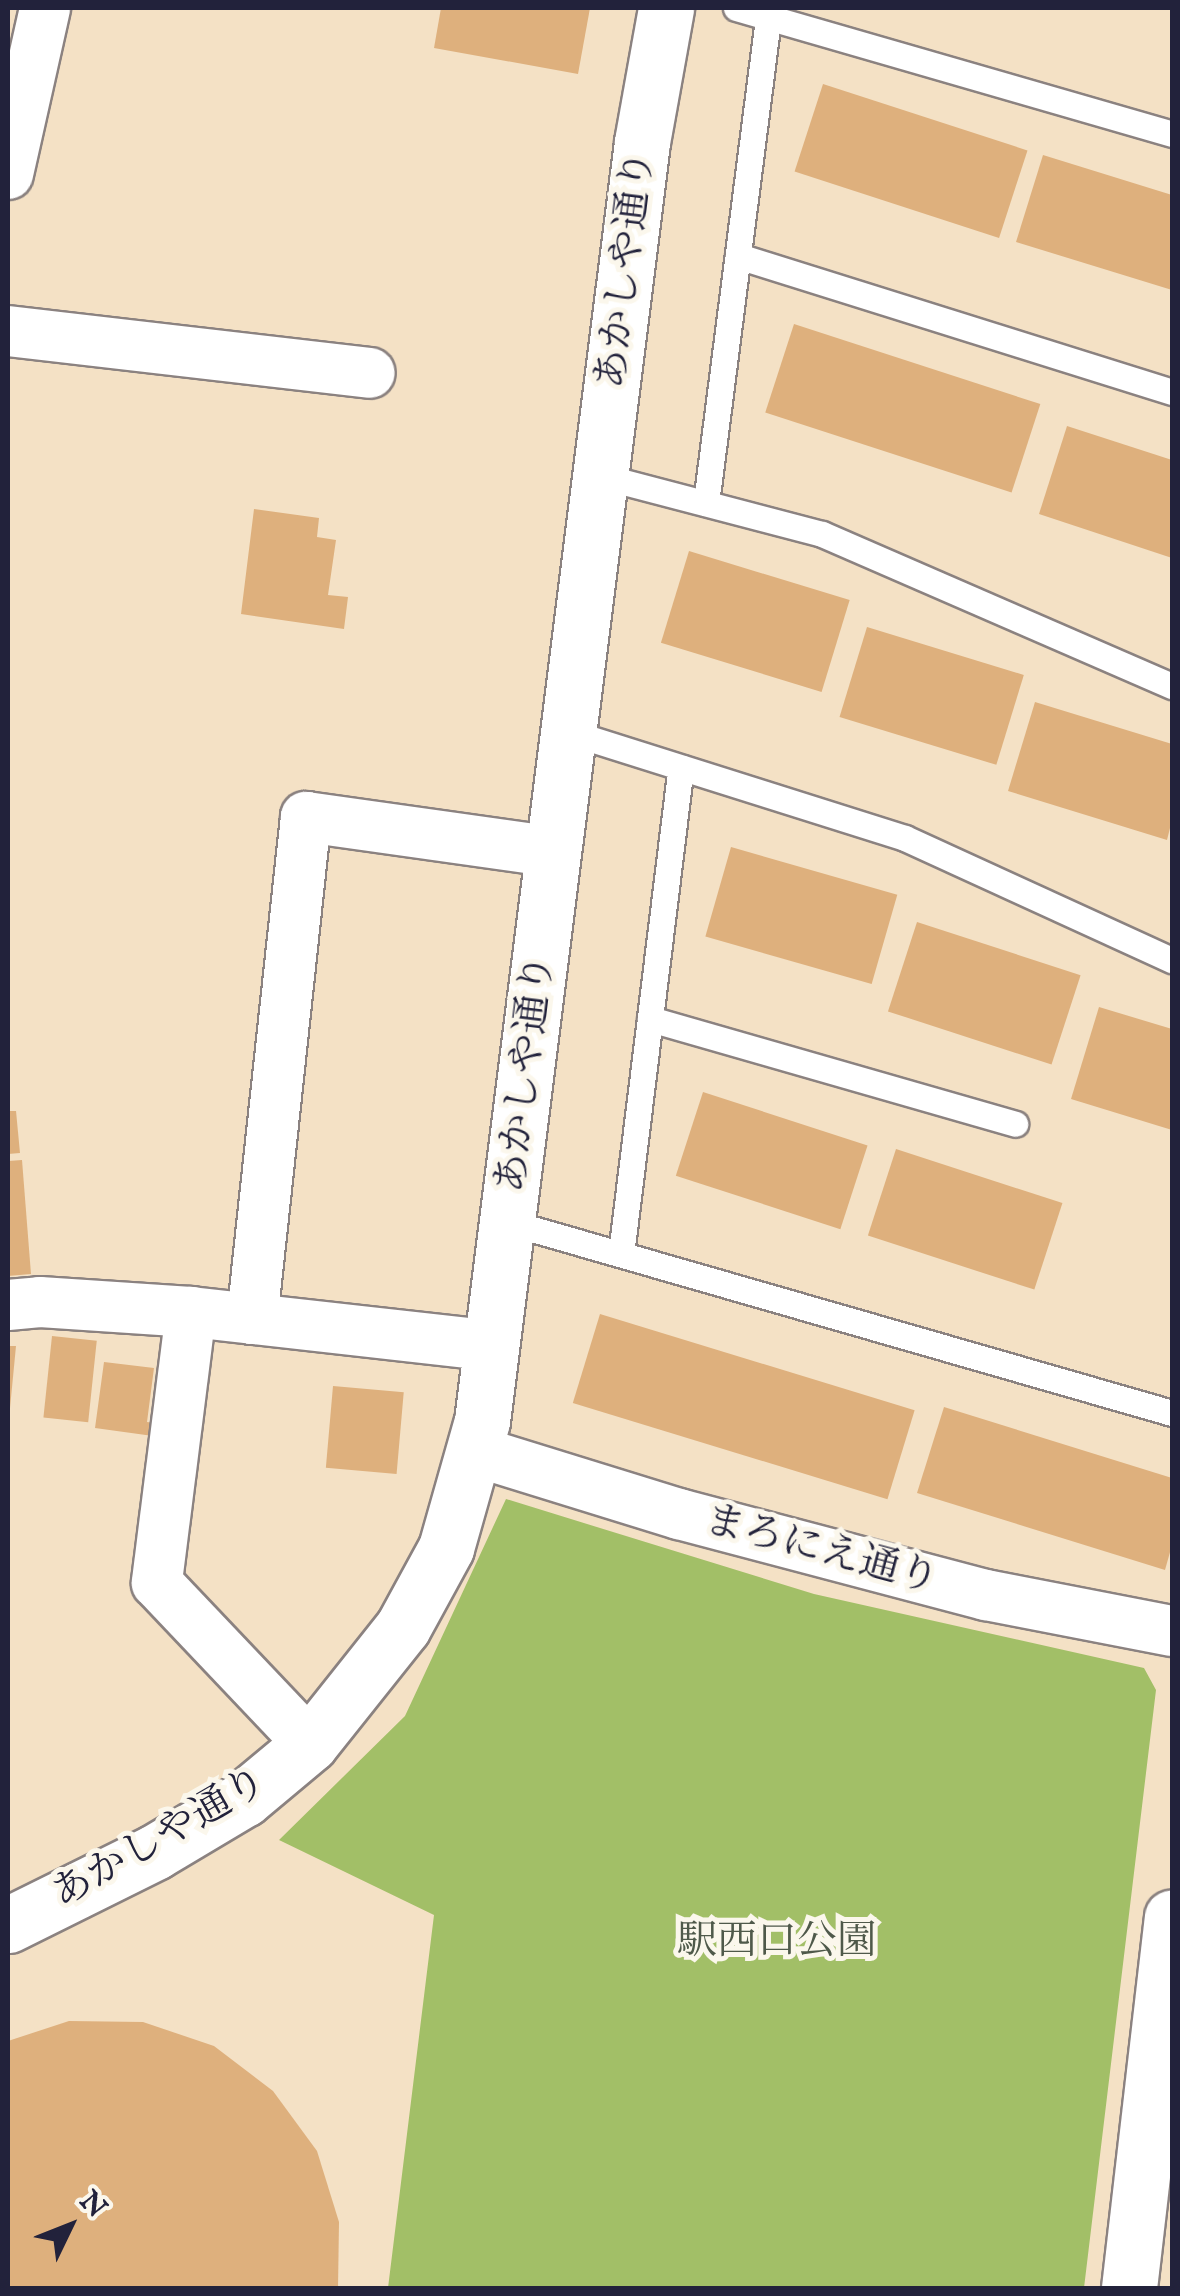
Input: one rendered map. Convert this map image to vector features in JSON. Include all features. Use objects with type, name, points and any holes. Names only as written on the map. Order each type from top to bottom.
[{"type":"street","points":[[8,174],[45,8]]},
{"type":"street","name":"あかしや通り","points":[[8,1925],[155,1852],[244,1799],[310,1744],[403,1627],[446,1548],[475,1451],[493,1346],[642,142],[666,8]]},
{"type":"street","points":[[8,331],[370,372]]},
{"type":"street","points":[[252,1318],[306,818],[554,852]]},
{"type":"street","points":[[8,1305],[40,1302],[191,1312],[493,1346]]},
{"type":"street","points":[[191,1312],[157,1583],[310,1744]]},
{"type":"street","name":"まろにえ通り","points":[[475,1451],[679,1514],[986,1595],[1172,1631]]},
{"type":"street","points":[[1129,2288],[1172,1917]]},
{"type":"lane","points":[[736,8],[1172,134]]},
{"type":"lane","points":[[706,503],[768,17]]},
{"type":"lane","points":[[738,256],[1172,392]]},
{"type":"lane","points":[[601,476],[822,534],[1172,686]]},
{"type":"lane","points":[[569,732],[905,838],[1172,960]]},
{"type":"lane","points":[[620,1254],[681,768]]},
{"type":"lane","points":[[650,1019],[1016,1124]]},
{"type":"lane","points":[[508,1222],[1172,1414]]},
{"type":"green space","name":"駅西口公園","points":[[506,1499],[814,1594],[1144,1668],[1156,1690],[1084,2288],[388,2288],[434,1915],[279,1840],[405,1716]]},
{"type":"building","points":[[441,8],[590,8],[578,74],[434,48]]},
{"type":"building","points":[[823,84],[1027,150],[999,238],[795,171]]},
{"type":"building","points":[[1043,155],[1172,195],[1172,290],[1016,242]]},
{"type":"building","points":[[794,324],[1040,404],[1012,492],[765,412]]},
{"type":"building","points":[[1067,426],[1172,460],[1172,558],[1039,514]]},
{"type":"building","points":[[254,509],[319,518],[317,537],[336,540],[328,595],[348,597],[344,629],[241,614]]},
{"type":"building","points":[[689,551],[850,600],[822,692],[661,643]]},
{"type":"building","points":[[867,627],[1024,675],[996,765],[840,717]]},
{"type":"building","points":[[1035,702],[1172,744],[1172,820],[1167,840],[1008,791]]},
{"type":"building","points":[[731,847],[897,895],[872,984],[705,936]]},
{"type":"building","points":[[917,922],[1081,975],[1052,1065],[888,1011]]},
{"type":"building","points":[[1099,1007],[1172,1029],[1172,1130],[1071,1099]]},
{"type":"building","points":[[703,1092],[868,1145],[840,1229],[676,1176]]},
{"type":"building","points":[[8,1111],[16,1111],[20,1153],[8,1154]]},
{"type":"building","points":[[896,1149],[1062,1203],[1034,1290],[868,1236]]},
{"type":"building","points":[[22,1160],[31,1274],[8,1276],[8,1161]]},
{"type":"building","points":[[600,1314],[915,1410],[887,1499],[573,1403]]},
{"type":"building","points":[[52,1336],[97,1341],[88,1422],[43,1418]]},
{"type":"building","points":[[8,1346],[16,1346],[10,1408],[8,1408]]},
{"type":"building","points":[[104,1362],[154,1368],[147,1422],[155,1423],[153,1436],[95,1428]]},
{"type":"building","points":[[333,1386],[404,1392],[397,1474],[326,1468]]},
{"type":"building","points":[[944,1407],[1172,1478],[1172,1545],[1165,1570],[917,1493]]},
{"type":"building","points":[[69,2021],[143,2022],[214,2046],[273,2091],[317,2151],[339,2222],[338,2288],[8,2288],[8,2041]]}]
